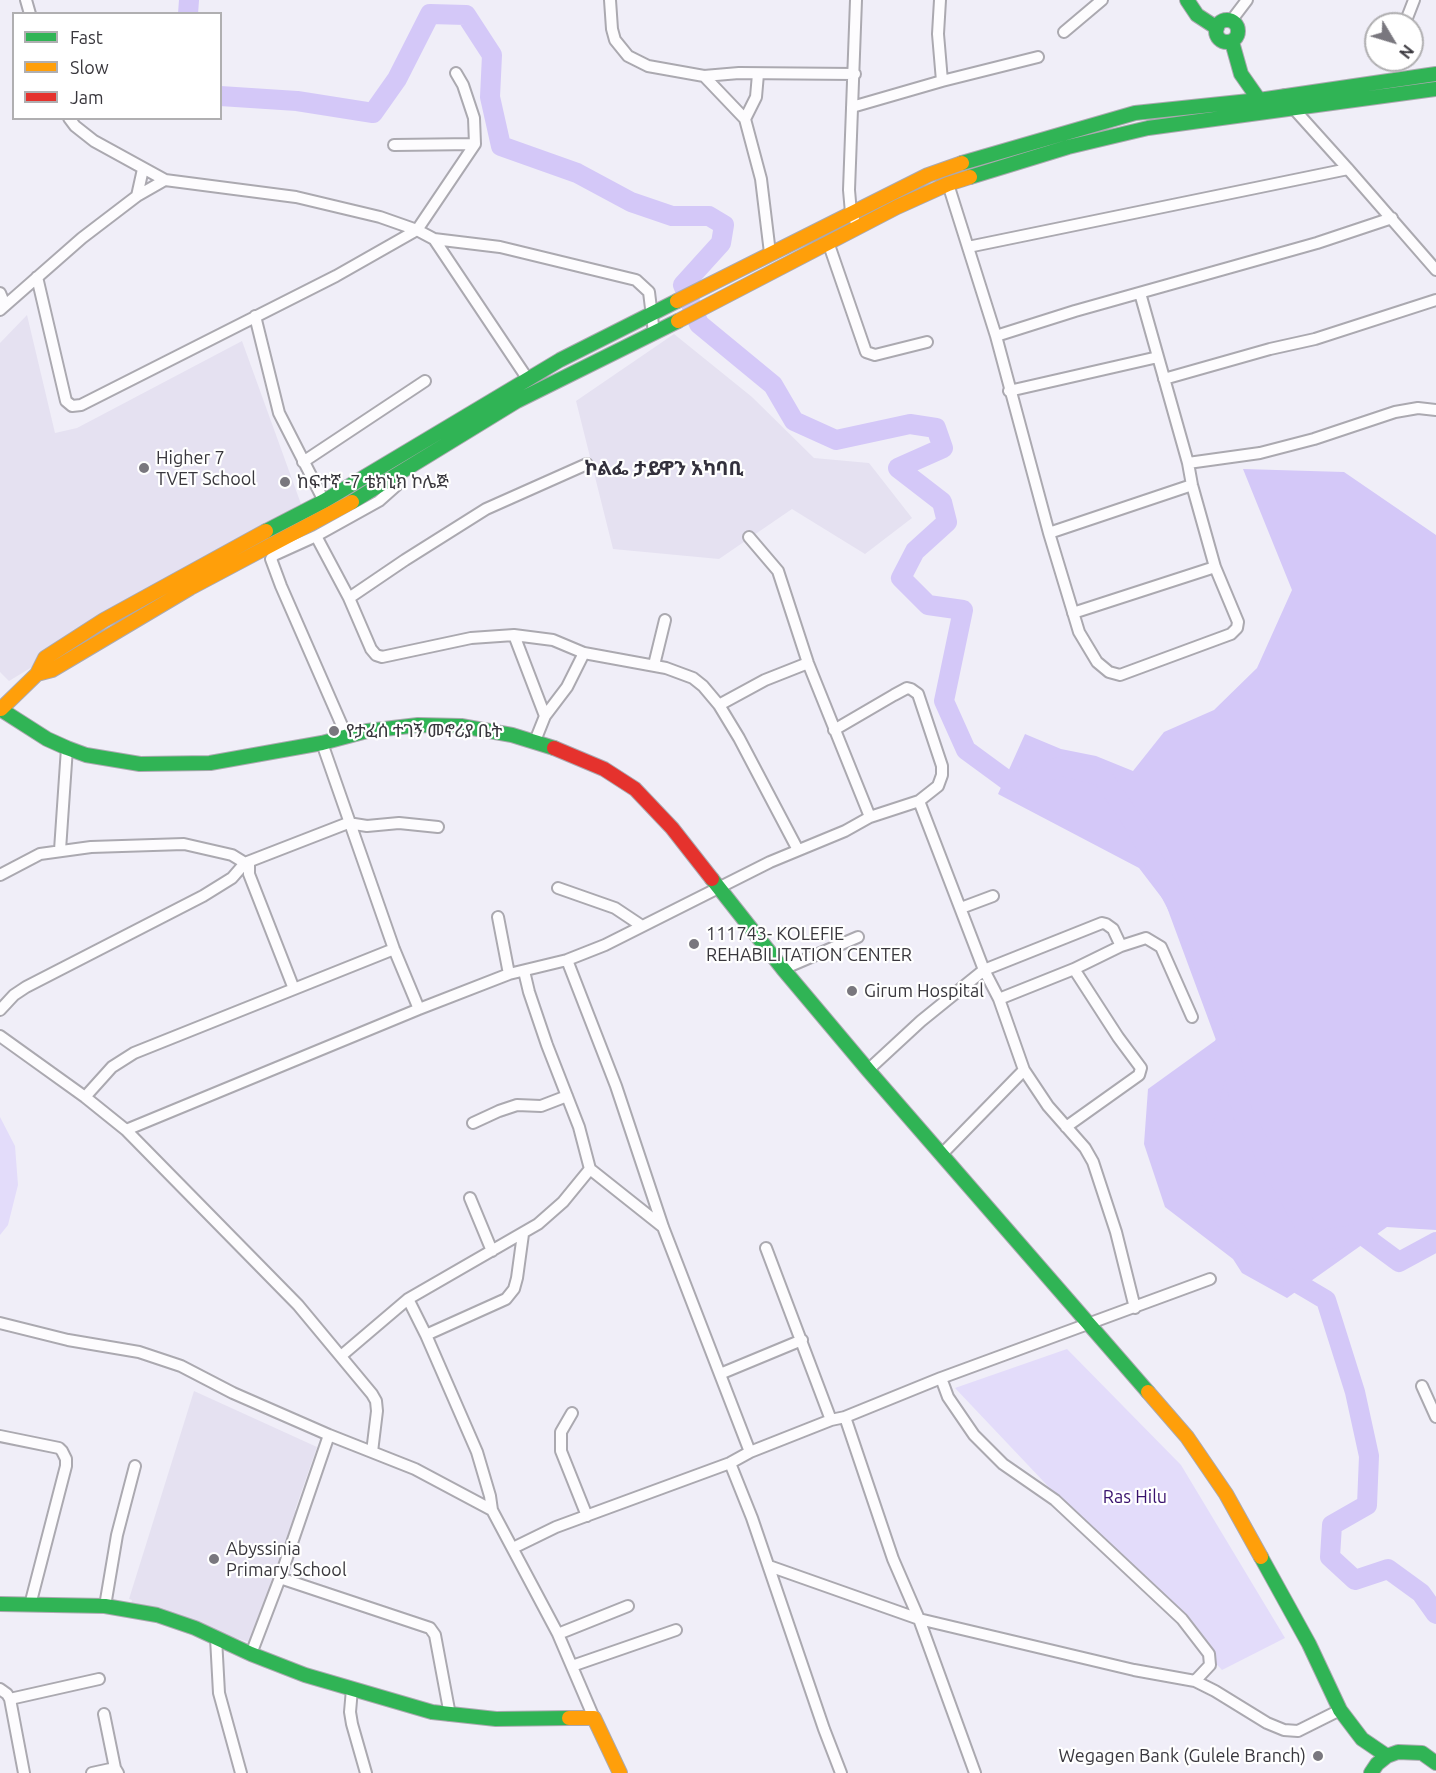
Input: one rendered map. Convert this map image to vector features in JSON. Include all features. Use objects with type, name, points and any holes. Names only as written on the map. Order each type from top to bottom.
[{"type":"main road","points":[[1187,0],[1197,15],[1217,28]]},
{"type":"main road","points":[[1222,21],[1231,21],[1235,23],[1238,31],[1236,39],[1228,43],[1217,36],[1217,28],[1222,21]]},
{"type":"main road","points":[[1232,42],[1241,74],[1269,113]]},
{"type":"main road","points":[[300,522],[324,501],[412,450],[527,378],[901,187],[960,162],[1109,119],[1154,110],[1258,100],[1436,74]]},
{"type":"main road","points":[[1387,1756],[1362,1739],[1340,1710],[1303,1634],[1209,1467],[1187,1437],[868,1070],[783,969],[672,828],[635,789],[585,759],[535,741],[484,730],[436,724],[367,731],[322,743],[210,763],[122,762],[86,755],[47,739],[0,709],[37,674],[52,670],[68,661],[300,522],[401,473],[525,396],[716,302],[857,227],[948,184],[1026,159],[1148,128],[1436,89]]},
{"type":"main road","points":[[0,1604],[105,1606],[157,1615],[305,1675],[415,1708],[450,1715],[496,1719],[594,1718],[620,1773]]},
{"type":"main road","points":[[1371,1773],[1387,1756],[1398,1752],[1410,1751],[1422,1754],[1436,1763]]},
{"type":"street","points":[[610,0],[615,40],[628,56],[648,66],[704,76],[739,73],[855,74]]},
{"type":"street","points":[[856,0],[849,190],[851,213],[857,227]]},
{"type":"street","points":[[940,0],[938,34],[942,81]]},
{"type":"street","points":[[1064,32],[1102,0]]},
{"type":"street","points":[[1231,21],[1246,0]]},
{"type":"street","points":[[852,106],[1038,57]]},
{"type":"street","points":[[37,277],[65,398],[72,406],[81,405],[375,256],[417,230],[475,144],[474,118],[456,73]]},
{"type":"street","points":[[745,119],[756,97],[758,74]]},
{"type":"street","points":[[704,76],[745,119],[760,179],[770,254]]},
{"type":"street","points":[[1286,95],[1294,110],[1348,168],[1436,270]]},
{"type":"street","points":[[70,120],[94,141],[165,180],[296,197],[380,217],[434,238],[500,248],[636,280],[649,292],[654,333]]},
{"type":"street","points":[[394,145],[475,144]]},
{"type":"street","points":[[137,196],[143,168]]},
{"type":"street","points":[[968,248],[1348,168]]},
{"type":"street","points":[[2,308],[82,238],[137,196],[165,180]]},
{"type":"street","points":[[948,184],[996,336],[1009,391],[1079,632],[1092,657],[1108,672],[1120,675],[1234,631],[1238,622],[1215,567],[1140,293]]},
{"type":"street","points":[[996,336],[1317,243],[1392,218]]},
{"type":"street","points":[[434,238],[527,378]]},
{"type":"street","points":[[828,242],[866,352],[875,356],[927,342]]},
{"type":"street","points":[[0,293],[2,308]]},
{"type":"street","points":[[1164,379],[1270,349],[1315,339],[1436,300]]},
{"type":"street","points":[[255,316],[279,413],[324,501]]},
{"type":"street","points":[[1009,391],[1158,357]]},
{"type":"street","points":[[303,462],[425,381]]},
{"type":"street","points":[[1188,463],[1260,453],[1349,428],[1395,412],[1418,408],[1436,410]]},
{"type":"street","points":[[349,598],[486,509],[587,464]]},
{"type":"street","points":[[347,737],[271,561],[274,555],[316,536],[389,494],[397,485],[401,473]]},
{"type":"street","points":[[1049,533],[1192,484]]},
{"type":"street","points":[[316,536],[349,598],[371,649],[379,656],[471,638],[514,635],[553,640],[584,653],[654,665],[693,678],[719,705],[755,766],[798,850]]},
{"type":"street","points":[[749,537],[778,571],[808,663],[870,817]]},
{"type":"street","points":[[1073,613],[1215,567]]},
{"type":"street","points":[[654,665],[665,620]]},
{"type":"street","points":[[514,635],[544,716]]},
{"type":"street","points":[[535,741],[544,716],[567,687],[584,653]]},
{"type":"street","points":[[719,705],[765,680],[808,663]]},
{"type":"street","points":[[126,1130],[418,1009],[509,974],[567,960],[605,945],[770,862],[845,831],[870,817],[919,801],[938,786],[942,766],[918,694],[915,692],[907,688],[834,730]]},
{"type":"street","points":[[322,743],[348,823],[418,1009]]},
{"type":"street","points":[[60,850],[68,748]]},
{"type":"street","points":[[919,801],[966,926],[999,999],[1024,1070],[1048,1106],[1085,1148],[1093,1162],[1116,1232],[1135,1308]]},
{"type":"street","points":[[0,1010],[14,995],[26,987],[203,896],[232,878],[247,863],[348,823],[367,826],[399,823],[438,826]]},
{"type":"street","points":[[0,875],[40,854],[60,850],[184,844],[232,855],[247,863]]},
{"type":"street","points":[[247,863],[249,874],[294,989]]},
{"type":"street","points":[[558,888],[615,908],[642,926]]},
{"type":"street","points":[[961,908],[993,896]]},
{"type":"street","points":[[498,916],[509,974]]},
{"type":"street","points":[[868,1070],[921,1021],[984,970],[1102,923],[1113,929],[1121,946]]},
{"type":"street","points":[[783,969],[858,937]]},
{"type":"street","points":[[999,999],[1074,969],[1121,946],[1146,938],[1161,946],[1192,1017]]},
{"type":"street","points":[[85,1097],[103,1075],[125,1057],[394,949]]},
{"type":"street","points":[[567,960],[616,1086],[663,1227],[750,1452]]},
{"type":"street","points":[[1066,1126],[1139,1075],[1141,1068],[1074,969]]},
{"type":"street","points":[[524,971],[547,1045],[579,1127],[590,1169],[663,1227]]},
{"type":"street","points":[[0,1036],[85,1097],[126,1130],[298,1305],[376,1401],[372,1452]]},
{"type":"street","points":[[942,1154],[1024,1070]]},
{"type":"street","points":[[473,1123],[517,1106],[541,1106],[567,1096]]},
{"type":"street","points":[[341,1356],[408,1299],[450,1273],[523,1234],[551,1214],[590,1169]]},
{"type":"street","points":[[470,1198],[492,1251]]},
{"type":"street","points":[[426,1335],[506,1299],[517,1278],[523,1234]]},
{"type":"street","points":[[766,1248],[831,1420]]},
{"type":"street","points":[[513,1548],[556,1527],[730,1463],[750,1452],[831,1420],[845,1417],[941,1378],[1210,1279]]},
{"type":"street","points":[[408,1299],[477,1452],[492,1510],[558,1634],[594,1718]]},
{"type":"street","points":[[0,1323],[68,1340],[139,1352],[182,1366],[233,1393],[445,1484],[492,1510]]},
{"type":"street","points":[[720,1374],[802,1340]]},
{"type":"street","points":[[941,1378],[948,1397],[961,1417],[988,1450],[1003,1464],[1055,1500],[1182,1619],[1209,1654],[1210,1665],[1195,1681]]},
{"type":"street","points":[[1422,1386],[1436,1417]]},
{"type":"street","points":[[572,1413],[561,1432],[561,1451],[587,1516]]},
{"type":"street","points":[[845,1417],[894,1559],[975,1773]]},
{"type":"street","points":[[251,1654],[280,1578],[329,1435]]},
{"type":"street","points":[[0,1436],[58,1448],[66,1459],[30,1605]]},
{"type":"street","points":[[730,1463],[769,1566],[785,1618],[841,1773]]},
{"type":"street","points":[[105,1606],[117,1535],[135,1466]]},
{"type":"street","points":[[769,1566],[918,1619],[1134,1670],[1195,1681],[1215,1690],[1267,1723],[1284,1730],[1298,1731],[1340,1710]]},
{"type":"street","points":[[280,1578],[430,1628],[435,1635],[450,1715]]},
{"type":"street","points":[[558,1634],[628,1606]]},
{"type":"street","points":[[572,1666],[676,1630]]},
{"type":"street","points":[[216,1638],[219,1694],[242,1773]]},
{"type":"street","points":[[10,1699],[99,1679]]},
{"type":"street","points":[[0,1689],[10,1699],[24,1773]]},
{"type":"street","points":[[352,1689],[350,1707],[366,1773]]},
{"type":"street","points":[[92,1773],[116,1770],[104,1714]]},
{"type":"shaded area","name":"Higher 7 TVET School","points":[[27,315],[55,433],[77,428],[242,341],[301,504],[9,681],[0,672],[0,343]]},
{"type":"shaded area","points":[[674,334],[752,397],[814,458],[869,463],[912,518],[865,554],[792,509],[719,559],[613,549],[576,401]]},
{"type":"shaded area","points":[[1243,469],[1344,472],[1436,535],[1436,1230],[1387,1227],[1287,1298],[1242,1273],[1233,1259],[1165,1207],[1144,1144],[1148,1089],[1216,1040],[1165,902],[1139,868],[998,794],[1025,734],[1061,749],[1096,756],[1133,771],[1164,732],[1214,710],[1257,668],[1292,590]]},
{"type":"shaded area","points":[[194,1391],[317,1447],[295,1510],[300,1511],[255,1644],[131,1605],[132,1600],[129,1599]]},
{"type":"green space","points":[[0,1117],[15,1146],[18,1185],[8,1225],[0,1235]]},
{"type":"green space","name":"Ras Hilu","points":[[1067,1349],[1181,1465],[1285,1638],[1222,1670],[955,1388]]},
{"type":"waterway","points":[[188,12],[189,0]]},
{"type":"waterway","points":[[222,96],[297,101],[373,113],[397,79],[430,14],[466,15],[492,55],[490,97],[501,146],[577,173],[631,202],[672,216],[709,216],[724,225],[721,243],[683,285],[699,324],[773,385],[794,421],[836,440],[910,424],[936,428],[943,448],[898,468],[942,502],[947,522],[915,551],[901,578],[928,605],[963,610],[944,701],[966,750],[1011,783],[1063,766],[1102,776],[1135,825],[1189,928],[1223,1021],[1243,1115],[1314,1241],[1361,1234],[1399,1262],[1436,1242]]},
{"type":"waterway","points":[[1225,1043],[1195,1153],[1202,1190],[1260,1261],[1326,1300],[1355,1392],[1369,1456],[1367,1505],[1332,1525],[1330,1557],[1355,1580],[1388,1569],[1421,1593],[1436,1614]]},
{"type":"traffic: fast","points":[[1187,0],[1197,15],[1217,28]]},
{"type":"traffic: fast","points":[[1227,20],[1235,23],[1238,31],[1235,39],[1227,42],[1219,39],[1216,31],[1219,23],[1227,20]]},
{"type":"traffic: fast","points":[[1232,42],[1241,74],[1262,104]]},
{"type":"traffic: fast","points":[[962,163],[1135,113],[1259,100],[1436,74]]},
{"type":"traffic: fast","points":[[970,177],[1068,147],[1148,128],[1436,89]]},
{"type":"traffic: fast","points":[[266,531],[324,501],[560,360],[677,301]]},
{"type":"traffic: fast","points":[[352,502],[517,401],[678,321]]},
{"type":"traffic: fast","points":[[0,709],[47,739],[67,748],[86,755],[140,764],[210,763],[322,743],[367,731],[418,725],[461,726],[512,735],[554,748]]},
{"type":"traffic: fast","points":[[712,879],[783,969],[868,1070],[1148,1392]]},
{"type":"traffic: fast","points":[[1261,1557],[1309,1644],[1340,1710],[1362,1739],[1387,1756]]},
{"type":"traffic: fast","points":[[0,1604],[105,1606],[157,1615],[195,1628],[251,1654],[305,1675],[432,1712],[496,1719],[569,1718]]},
{"type":"traffic: fast","points":[[1371,1773],[1387,1756],[1398,1752],[1422,1753],[1436,1763]]},
{"type":"traffic: slow","points":[[677,301],[928,175],[962,163]]},
{"type":"traffic: slow","points":[[678,321],[897,207],[948,184],[970,177]]},
{"type":"traffic: slow","points":[[37,674],[52,670],[190,588],[352,502]]},
{"type":"traffic: slow","points":[[1,709],[37,674],[45,658],[104,620],[266,531]]},
{"type":"traffic: slow","points":[[1148,1392],[1187,1437],[1226,1494],[1261,1557]]},
{"type":"traffic: slow","points":[[569,1718],[594,1718],[620,1773]]},
{"type":"traffic: jam","points":[[554,748],[604,769],[635,789],[672,828],[712,879]]},
{"type":"place","name":"Higher 7 TVET School","points":[[144,468]]},
{"type":"place","name":"ከፍተኛ -7 ቴክኒክ ኮሌጅ","points":[[285,482]]},
{"type":"place","name":"የታፈሰ ተገኝ መኖሪያ ቤት","points":[[334,731]]},
{"type":"place","name":"111743- KOLEFIE REHABILITATION CENTER","points":[[694,944]]},
{"type":"place","name":"Girum Hospital","points":[[852,991]]},
{"type":"place","name":"Abyssinia Primary School","points":[[214,1559]]},
{"type":"place","name":"Wegagen Bank (Gulele Branch)","points":[[1318,1756]]},
{"type":"district","name":"ኮልፌ ታይዋን አካባቢ","points":[[664,468]]}]
